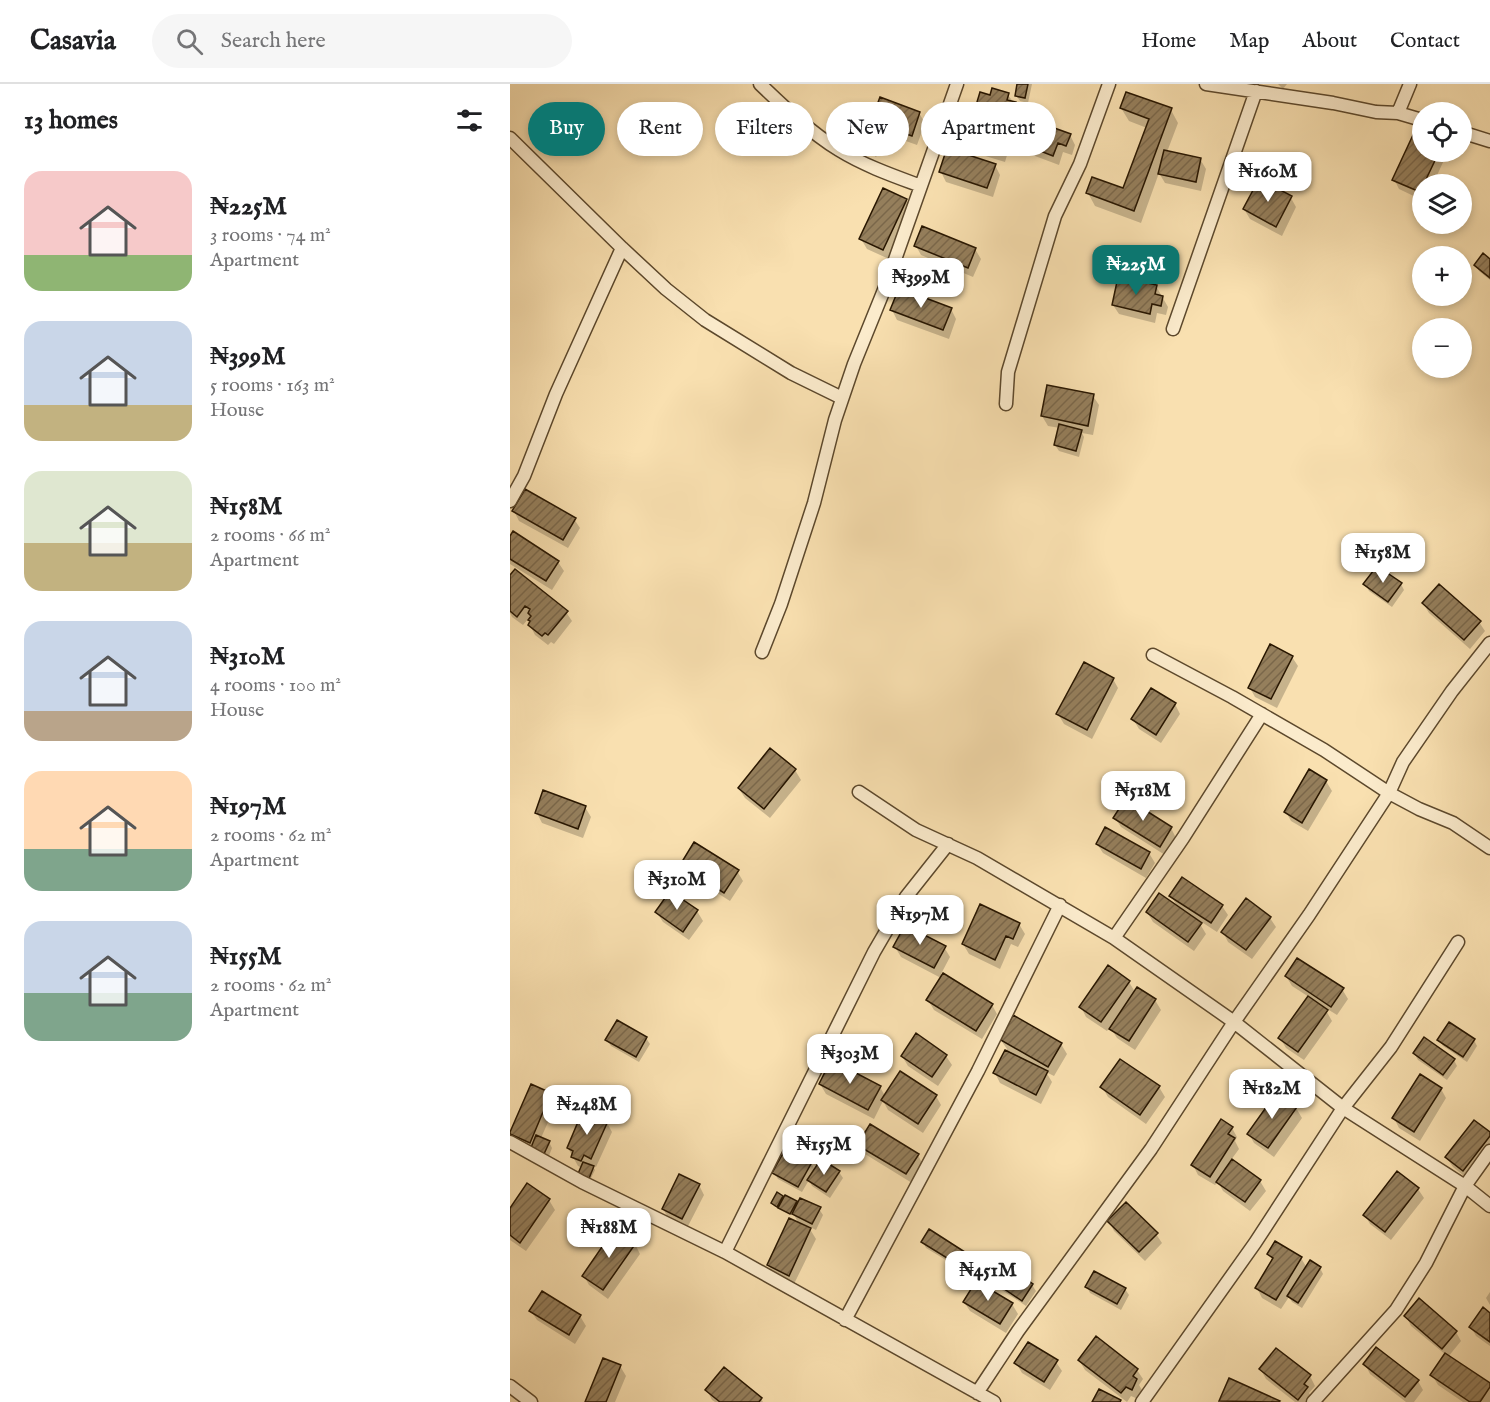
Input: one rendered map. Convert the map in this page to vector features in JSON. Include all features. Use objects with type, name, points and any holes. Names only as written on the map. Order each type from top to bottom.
[{"type":"street","points":[[760,84],[800,121],[840,151],[921,186]]},
{"type":"street","points":[[762,652],[781,604],[814,503],[842,398],[957,84]]},
{"type":"street","points":[[1006,404],[1008,372],[1055,216],[1080,164],[1109,84]]},
{"type":"street","points":[[1206,84],[1333,103],[1376,112],[1398,113],[1412,117]]},
{"type":"street","points":[[1398,113],[1410,84]]},
{"type":"street","points":[[1173,329],[1256,91]]},
{"type":"street","points":[[1472,135],[1490,141]]},
{"type":"street","points":[[510,138],[622,248],[666,289],[705,320],[791,373],[842,398]]},
{"type":"street","points":[[510,501],[524,476],[556,394],[622,248]]},
{"type":"street","points":[[977,1393],[1018,1331],[1151,1149],[1389,794],[1403,762],[1452,691],[1490,643]]},
{"type":"street","points":[[1153,655],[1324,750],[1389,794],[1453,822],[1490,848]]},
{"type":"street","points":[[1114,938],[1183,838],[1262,714]]},
{"type":"street","points":[[860,792],[916,830],[948,844],[1060,905],[1114,938],[1234,1022],[1343,1108],[1465,1186],[1490,1206]]},
{"type":"street","points":[[725,1252],[874,952],[906,897],[948,844]]},
{"type":"street","points":[[845,1320],[978,1071],[1060,905]]},
{"type":"street","points":[[1142,1402],[1255,1243],[1343,1108],[1391,1047],[1458,942]]},
{"type":"street","points":[[510,1142],[582,1182],[725,1252],[994,1402]]},
{"type":"street","points":[[1313,1402],[1396,1310],[1426,1263],[1465,1186],[1490,1151]]},
{"type":"street","points":[[510,1386],[531,1402]]},
{"type":"building","points":[[1017,84],[1028,84],[1025,98],[1015,96]]},
{"type":"building","points":[[992,88],[1009,93],[1007,100],[1016,102],[977,102],[980,92],[990,95]]},
{"type":"building","points":[[1126,92],[1172,108],[1134,211],[1086,193],[1092,177],[1123,188],[1149,119],[1120,108]]},
{"type":"building","points":[[880,97],[893,102],[878,102]]},
{"type":"building","points":[[909,108],[920,112],[912,136],[909,135]]},
{"type":"building","points":[[1056,129],[1071,134],[1066,146],[1058,143],[1056,148]]},
{"type":"building","points":[[1412,137],[1412,162],[1434,162],[1429,174],[1412,174],[1412,189],[1392,180]]},
{"type":"building","points":[[1164,150],[1201,158],[1196,182],[1158,174]]},
{"type":"building","points":[[944,156],[972,156],[996,164],[987,188],[939,172]]},
{"type":"building","points":[[1259,179],[1292,196],[1276,227],[1243,209]]},
{"type":"building","points":[[883,188],[907,199],[883,250],[859,239]]},
{"type":"building","points":[[922,226],[976,248],[968,268],[914,246]]},
{"type":"building","points":[[1483,253],[1490,259],[1490,278],[1474,265]]},
{"type":"building","points":[[1118,277],[1157,285],[1155,294],[1163,296],[1161,306],[1152,304],[1150,314],[1112,305]]},
{"type":"building","points":[[899,288],[952,308],[943,330],[890,310]]},
{"type":"building","points":[[1047,385],[1094,394],[1088,426],[1041,416]]},
{"type":"building","points":[[1059,424],[1082,430],[1076,451],[1054,445]]},
{"type":"building","points":[[525,489],[576,518],[563,540],[512,511]]},
{"type":"building","points":[[513,531],[559,561],[546,581],[510,559],[510,536]]},
{"type":"building","points":[[1377,566],[1402,583],[1388,602],[1363,584]]},
{"type":"building","points":[[515,569],[568,611],[548,635],[545,633],[542,636],[528,625],[531,616],[528,613],[530,609],[525,606],[517,617],[510,611],[510,575]]},
{"type":"building","points":[[1439,584],[1481,621],[1464,640],[1422,603]]},
{"type":"building","points":[[1270,644],[1293,656],[1271,699],[1248,688]]},
{"type":"building","points":[[1084,662],[1114,678],[1087,730],[1056,714]]},
{"type":"building","points":[[1151,688],[1176,703],[1156,735],[1131,719]]},
{"type":"building","points":[[770,748],[796,769],[764,809],[738,788]]},
{"type":"building","points":[[1309,769],[1327,780],[1302,823],[1284,812]]},
{"type":"building","points":[[543,790],[586,806],[578,829],[535,813]]},
{"type":"building","points":[[1126,798],[1172,827],[1160,847],[1113,818]]},
{"type":"building","points":[[1105,827],[1150,852],[1141,869],[1096,844]]},
{"type":"building","points":[[694,842],[739,870],[724,893],[680,865]]},
{"type":"building","points":[[1182,877],[1223,905],[1211,923],[1169,896]]},
{"type":"building","points":[[670,891],[698,910],[683,932],[655,912]]},
{"type":"building","points":[[1159,893],[1202,923],[1188,942],[1146,912]]},
{"type":"building","points":[[1246,898],[1271,917],[1246,950],[1221,932]]},
{"type":"building","points":[[980,904],[1020,923],[1013,939],[1006,936],[995,960],[962,944]]},
{"type":"building","points":[[905,925],[946,946],[934,968],[893,947]]},
{"type":"building","points":[[1297,958],[1344,988],[1331,1007],[1285,976]]},
{"type":"building","points":[[1108,965],[1130,981],[1101,1022],[1079,1007]]},
{"type":"building","points":[[943,973],[993,1004],[976,1031],[926,1000]]},
{"type":"building","points":[[1137,987],[1156,999],[1129,1041],[1109,1029]]},
{"type":"building","points":[[1308,996],[1328,1010],[1298,1052],[1278,1038]]},
{"type":"building","points":[[1013,1015],[1062,1043],[1048,1067],[999,1039]]},
{"type":"building","points":[[617,1020],[647,1037],[636,1057],[605,1040]]},
{"type":"building","points":[[1449,1022],[1475,1039],[1463,1057],[1437,1040]]},
{"type":"building","points":[[916,1033],[947,1055],[932,1077],[901,1056]]},
{"type":"building","points":[[1424,1037],[1455,1059],[1443,1075],[1413,1053]]},
{"type":"building","points":[[1005,1050],[1048,1071],[1036,1095],[993,1073]]},
{"type":"building","points":[[1120,1059],[1160,1086],[1140,1115],[1100,1087]]},
{"type":"building","points":[[831,1060],[881,1086],[868,1110],[819,1084]]},
{"type":"building","points":[[900,1071],[937,1095],[918,1124],[881,1100]]},
{"type":"building","points":[[1420,1074],[1442,1088],[1414,1132],[1392,1118]]},
{"type":"building","points":[[531,1084],[551,1093],[530,1143],[510,1132]]},
{"type":"building","points":[[1277,1092],[1297,1107],[1268,1148],[1247,1134]]},
{"type":"building","points":[[583,1110],[608,1121],[591,1159],[584,1155],[581,1161],[571,1157],[573,1151],[567,1148]]},
{"type":"building","points":[[1221,1119],[1233,1127],[1228,1134],[1235,1138],[1210,1177],[1191,1165]]},
{"type":"building","points":[[1474,1120],[1490,1132],[1490,1136],[1463,1171],[1445,1157]]},
{"type":"building","points":[[870,1124],[919,1154],[906,1174],[857,1145]]},
{"type":"building","points":[[536,1135],[550,1141],[543,1156],[530,1150]]},
{"type":"building","points":[[786,1148],[812,1162],[798,1187],[772,1173]]},
{"type":"building","points":[[821,1159],[840,1171],[826,1192],[807,1180]]},
{"type":"building","points":[[1232,1159],[1261,1180],[1245,1202],[1216,1182]]},
{"type":"building","points":[[583,1162],[594,1166],[588,1181],[577,1176]]},
{"type":"building","points":[[1397,1171],[1419,1188],[1385,1232],[1363,1215]]},
{"type":"building","points":[[679,1174],[700,1184],[682,1219],[662,1209]]},
{"type":"building","points":[[527,1183],[550,1199],[520,1243],[510,1235],[510,1208]]},
{"type":"building","points":[[777,1192],[783,1196],[777,1207],[771,1203]]},
{"type":"building","points":[[785,1195],[797,1201],[790,1214],[778,1208]]},
{"type":"building","points":[[800,1198],[821,1207],[812,1224],[792,1214]]},
{"type":"building","points":[[1126,1202],[1158,1233],[1139,1252],[1107,1221]]},
{"type":"building","points":[[789,1218],[811,1228],[789,1276],[767,1265]]},
{"type":"building","points":[[615,1228],[636,1243],[603,1290],[582,1276]]},
{"type":"building","points":[[929,1229],[968,1254],[960,1266],[921,1242]]},
{"type":"building","points":[[1275,1241],[1302,1257],[1276,1300],[1255,1288],[1273,1258],[1267,1254]]},
{"type":"building","points":[[1310,1260],[1321,1267],[1298,1303],[1287,1296]]},
{"type":"building","points":[[1002,1263],[1033,1284],[1022,1301],[991,1280]]},
{"type":"building","points":[[1094,1271],[1126,1288],[1117,1304],[1085,1287]]},
{"type":"building","points":[[976,1281],[1013,1303],[1000,1324],[963,1302]]},
{"type":"building","points":[[542,1291],[581,1315],[569,1335],[529,1311]]},
{"type":"building","points":[[1419,1298],[1457,1331],[1442,1349],[1404,1316]]},
{"type":"building","points":[[1483,1307],[1490,1313],[1490,1342],[1469,1327]]},
{"type":"building","points":[[1096,1336],[1138,1369],[1133,1376],[1137,1379],[1132,1390],[1126,1387],[1121,1393],[1078,1360]]},
{"type":"building","points":[[1028,1342],[1058,1360],[1044,1382],[1014,1363]]},
{"type":"building","points":[[1376,1347],[1419,1380],[1405,1397],[1363,1364]]},
{"type":"building","points":[[1276,1348],[1311,1375],[1304,1384],[1308,1387],[1298,1400],[1259,1369]]},
{"type":"building","points":[[1445,1353],[1490,1383],[1490,1387],[1480,1402],[1470,1402],[1430,1375]]},
{"type":"building","points":[[603,1358],[621,1365],[606,1402],[585,1402]]},
{"type":"building","points":[[724,1367],[762,1398],[759,1402],[720,1402],[705,1390]]},
{"type":"building","points":[[1229,1378],[1280,1401],[1219,1401]]},
{"type":"building","points":[[1099,1389],[1121,1400],[1120,1402],[1092,1402]]}]
